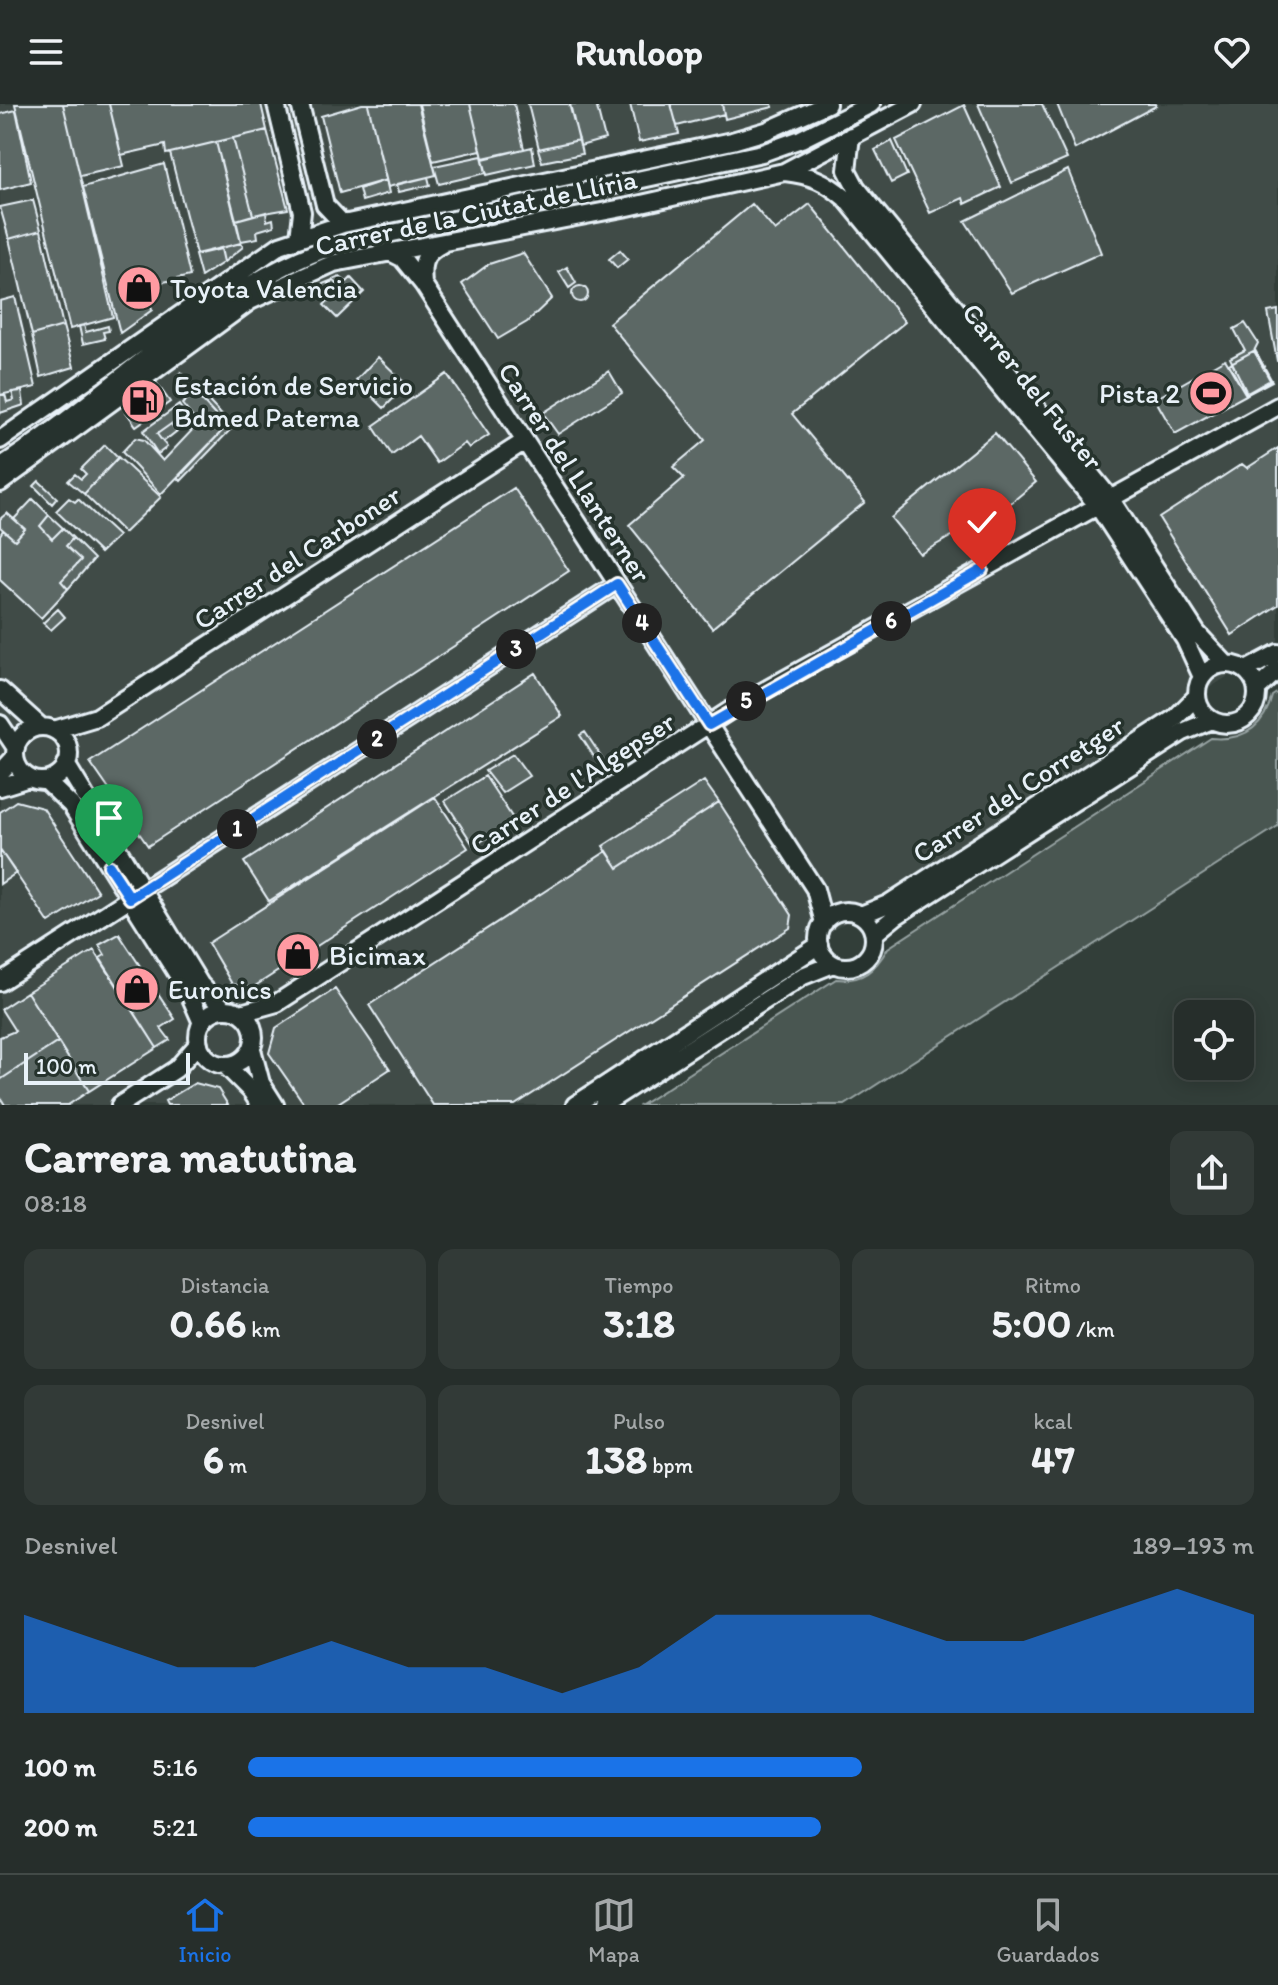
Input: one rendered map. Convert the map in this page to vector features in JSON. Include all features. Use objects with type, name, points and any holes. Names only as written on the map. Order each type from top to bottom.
[{"type":"street","points":[[276,104],[302,212],[299,238]]},
{"type":"street","points":[[300,104],[325,205],[343,224]]},
{"type":"street","name":"Carrer de la Ciutat de Llíria","points":[[0,440],[248,265],[299,238],[343,224],[732,141],[766,131],[827,104]]},
{"type":"street","name":"Carrer de la Ciutat de Llíria","points":[[0,467],[256,281],[308,255],[333,246],[762,153],[801,139],[871,104]]},
{"type":"street","name":"Carrer de la Ciutat de Llíria","points":[[0,483],[250,301],[334,263],[628,207],[784,172],[913,104]]},
{"type":"street","name":"Carrer del Fuster","points":[[851,136],[847,170],[856,187],[1104,501],[1197,633],[1225,663]]},
{"type":"street","name":"Carrer del Fuster","points":[[784,172],[808,174],[826,182],[845,198],[1104,501],[1185,640],[1202,677]]},
{"type":"street","points":[[423,284],[421,264],[428,251],[448,242]]},
{"type":"street","name":"Carrer del Llanterner","points":[[388,251],[402,258],[423,284],[525,441],[815,889],[824,923]]},
{"type":"street","name":"Carrer de l'Algepser","points":[[277,1003],[709,725],[1278,406]]},
{"type":"street","name":"Carrer del Carboner","points":[[48,729],[97,717],[525,441]]},
{"type":"street","points":[[0,982],[617,584]]},
{"type":"street","points":[[1246,670],[1278,653]]},
{"type":"street","points":[[1257,689],[1246,670],[1225,663],[1208,670],[1202,677],[1197,696],[1204,714],[1212,720],[1226,724],[1242,720],[1254,707],[1257,689],[1278,670]]},
{"type":"street","points":[[0,690],[48,729],[61,735],[67,758],[202,1023],[199,1043],[176,1069],[120,1105]]},
{"type":"street","name":"Carrer del Corretger","points":[[853,913],[888,904],[1175,718],[1197,696]]},
{"type":"street","name":"Carrer del Carboner","points":[[67,758],[97,717]]},
{"type":"street","name":"Carrer del Corretger","points":[[874,934],[896,916],[1183,732],[1212,720]]},
{"type":"street","points":[[0,724],[22,773],[38,780],[71,805],[200,984],[224,1009],[241,1013],[277,1003]]},
{"type":"street","points":[[0,773],[25,733],[48,729]]},
{"type":"street","points":[[0,787],[55,778],[67,758]]},
{"type":"street","name":"Carrer del Llanterner","points":[[815,889],[853,913]]},
{"type":"street","points":[[575,1105],[819,945],[824,923],[853,913],[874,934],[874,943],[866,959],[850,967],[833,964],[803,976],[603,1105]]},
{"type":"street","points":[[819,945],[833,964]]},
{"type":"street","points":[[176,1069],[241,1061],[277,1003]]},
{"type":"street","points":[[202,1023],[224,1009]]},
{"type":"street","points":[[241,1013],[252,1027],[261,1083],[275,1105]]},
{"type":"street","points":[[199,1043],[260,1105]]},
{"type":"shaded area","points":[[0,104],[839,104],[781,132],[345,233],[267,262],[0,453]]},
{"type":"shaded area","points":[[902,104],[1278,104],[1278,644],[561,1105],[0,1105],[0,483],[249,295],[340,258],[768,169]]},
{"type":"shaded area","points":[[1278,692],[1278,826],[845,1105],[641,1105],[836,979],[854,979],[867,973],[888,948],[1211,738],[1233,737],[1250,730],[1264,716],[1272,696]]},
{"type":"building","points":[[15,104],[63,104],[113,317],[70,329]]},
{"type":"building","points":[[63,104],[109,104],[124,166],[80,176]]},
{"type":"building","points":[[109,104],[261,104],[267,130],[166,154],[165,145],[121,155]]},
{"type":"building","points":[[368,104],[386,180],[340,193],[321,116]]},
{"type":"building","points":[[368,104],[418,104],[436,175],[388,187]]},
{"type":"building","points":[[419,104],[470,104],[481,150],[433,161]]},
{"type":"building","points":[[470,104],[514,104],[524,149],[483,158]]},
{"type":"building","points":[[528,104],[569,104],[579,140],[539,149]]},
{"type":"building","points":[[570,104],[596,104],[605,139],[580,146]]},
{"type":"building","points":[[630,104],[671,104],[679,134],[639,142]]},
{"type":"building","points":[[671,104],[722,104],[724,114],[677,126]]},
{"type":"building","points":[[722,104],[772,104],[773,107],[725,119]]},
{"type":"building","points":[[978,104],[1042,104],[1067,159],[1012,183]]},
{"type":"building","points":[[1057,104],[1155,104],[1156,106],[1075,149]]},
{"type":"building","points":[[964,105],[1001,187],[965,204],[963,198],[930,213],[896,140]]},
{"type":"building","points":[[16,110],[31,182],[0,190],[0,114]]},
{"type":"building","points":[[267,130],[288,209],[253,215],[233,138]]},
{"type":"building","points":[[233,138],[253,215],[236,220],[216,142]]},
{"type":"building","points":[[579,140],[582,154],[542,162],[538,149]]},
{"type":"building","points":[[892,141],[907,175],[891,183],[875,150]]},
{"type":"building","points":[[216,142],[241,243],[196,254],[170,153]]},
{"type":"building","points":[[532,147],[535,164],[487,175],[483,159]]},
{"type":"building","points":[[482,156],[486,173],[439,184],[434,166]]},
{"type":"building","points":[[164,164],[190,276],[146,286],[152,310],[120,333],[83,187]]},
{"type":"building","points":[[1068,170],[1101,253],[1012,293],[965,221]]},
{"type":"building","points":[[428,177],[430,185],[399,192],[397,184]]},
{"type":"building","points":[[386,180],[389,193],[362,201],[359,189]]},
{"type":"building","points":[[33,200],[41,230],[9,239],[0,207]]},
{"type":"building","points":[[752,204],[775,231],[810,204],[905,322],[792,414],[865,502],[712,628],[629,525],[684,478],[673,467],[705,440],[609,323]]},
{"type":"building","points":[[266,212],[267,221],[273,219],[274,226],[257,231],[258,238],[241,241],[236,220]]},
{"type":"building","points":[[41,230],[63,326],[32,335],[9,239]]},
{"type":"building","points":[[241,243],[243,247],[224,262],[221,248]]},
{"type":"building","points":[[221,249],[224,262],[201,277],[195,255]]},
{"type":"building","points":[[620,250],[628,259],[617,268],[609,259]]},
{"type":"building","points":[[523,253],[552,298],[527,322],[498,339],[462,284],[489,264]]},
{"type":"building","points":[[567,267],[576,283],[569,288],[559,272]]},
{"type":"building","points":[[340,277],[346,282],[341,288],[334,281],[328,284],[333,291],[340,288],[328,300],[315,287]]},
{"type":"building","points":[[351,278],[364,292],[337,318],[324,305]]},
{"type":"building","points":[[577,286],[583,286],[588,294],[586,300],[577,302],[572,297],[572,291]]},
{"type":"building","points":[[15,297],[36,387],[0,395],[0,301]]},
{"type":"building","points":[[1278,310],[1278,361],[1277,361],[1268,312]]},
{"type":"building","points":[[1245,323],[1258,343],[1254,351],[1270,380],[1247,393],[1230,358],[1245,350],[1234,329]]},
{"type":"building","points":[[84,325],[86,332],[108,326],[109,331],[103,332],[105,339],[83,344],[79,326]]},
{"type":"building","points":[[63,326],[74,367],[41,377],[32,335]]},
{"type":"building","points":[[1255,350],[1272,381],[1246,395],[1229,364]]},
{"type":"building","points":[[378,357],[407,385],[384,408],[356,380]]},
{"type":"building","points":[[1225,359],[1246,395],[1175,434],[1155,399]]},
{"type":"building","points":[[609,371],[622,393],[558,434],[543,413]]},
{"type":"building","points":[[181,372],[233,427],[181,481],[178,478],[226,427],[178,375]]},
{"type":"building","points":[[447,374],[489,435],[469,448],[465,443],[437,463],[418,436],[392,455],[373,426]]},
{"type":"building","points":[[153,378],[170,402],[136,426],[120,403]]},
{"type":"building","points":[[22,391],[24,405],[0,413],[0,395],[5,394],[7,402],[14,400],[12,392]]},
{"type":"building","points":[[195,393],[226,427],[161,494],[122,452],[135,438],[144,440],[163,461],[198,424],[182,404]]},
{"type":"building","points":[[179,405],[190,422],[177,431],[171,424],[157,434],[167,447],[158,454],[143,431]]},
{"type":"building","points":[[171,424],[177,431],[163,442],[157,434]]},
{"type":"building","points":[[995,433],[1036,482],[1012,502],[920,554],[891,518]]},
{"type":"building","points":[[105,445],[118,458],[84,494],[68,481],[75,474],[81,479],[86,474],[81,469]]},
{"type":"building","points":[[1278,448],[1278,605],[1232,635],[1159,518],[1242,464],[1247,468]]},
{"type":"building","points":[[118,457],[161,497],[124,533],[84,494]]},
{"type":"building","points":[[39,481],[57,498],[52,504],[34,486]]},
{"type":"building","points":[[514,488],[569,571],[148,846],[90,762]]},
{"type":"building","points":[[69,498],[75,502],[78,499],[118,536],[100,553],[56,511]]},
{"type":"building","points":[[33,499],[49,515],[40,526],[52,539],[63,528],[73,538],[66,546],[81,560],[61,581],[68,589],[41,618],[0,580],[0,535],[3,530],[15,540],[25,529],[14,519]]},
{"type":"building","points":[[7,513],[25,529],[15,540],[0,527],[0,519]]},
{"type":"building","points":[[49,515],[63,528],[52,539],[40,526]]},
{"type":"building","points":[[73,538],[94,559],[68,589],[61,581],[81,560],[66,546]]},
{"type":"building","points":[[58,609],[65,617],[51,630],[43,623]]},
{"type":"building","points":[[535,673],[562,716],[269,901],[244,862]]},
{"type":"building","points":[[585,732],[605,762],[600,766],[580,735]]},
{"type":"building","points":[[513,754],[529,776],[502,793],[485,771]]},
{"type":"building","points":[[485,776],[514,820],[474,846],[445,801]]},
{"type":"building","points":[[704,781],[719,802],[618,868],[603,846]]},
{"type":"building","points":[[435,797],[468,848],[252,988],[232,984],[208,943]]},
{"type":"building","points":[[16,801],[43,808],[98,892],[49,923],[0,850],[0,812]]},
{"type":"building","points":[[719,802],[792,915],[790,928],[515,1105],[433,1105],[369,1005],[607,851],[618,868]]},
{"type":"building","points":[[0,850],[16,873],[0,884]]},
{"type":"building","name":"Euronics","points":[[119,934],[175,1019],[161,1028],[170,1040],[157,1048],[100,958],[105,955],[99,945]]},
{"type":"building","points":[[94,950],[157,1048],[89,1091],[27,992]]},
{"type":"building","points":[[335,989],[390,1069],[335,1105],[305,1105],[269,1053],[276,1028]]},
{"type":"building","points":[[27,992],[58,1042],[0,1080],[0,1037],[15,1031],[1,1009]]},
{"type":"building","points":[[58,1042],[89,1091],[68,1105],[5,1105],[0,1097],[0,1080]]},
{"type":"building","points":[[195,1083],[218,1089],[228,1105],[167,1105],[165,1101]]},
{"type":"place","name":"Toyota Valencia","points":[[139,288]]},
{"type":"place","name":"Pista 2","points":[[1211,393]]},
{"type":"place","name":"Estación de Servicio Bdmed Paterna","points":[[143,401]]},
{"type":"place","name":"Bicimax","points":[[298,955]]},
{"type":"place","name":"Euronics","points":[[137,989]]},
{"type":"route","points":[[109,866],[130,898],[617,584],[709,725],[740,704],[982,570]]}]
